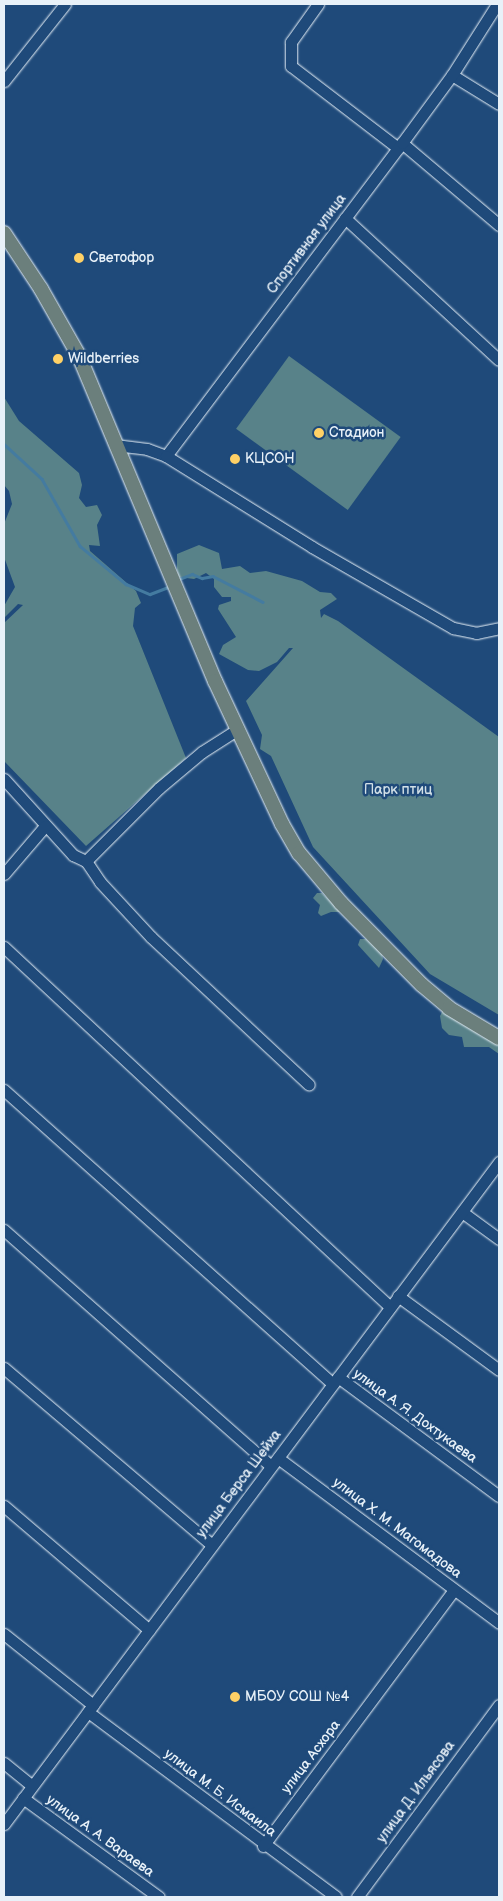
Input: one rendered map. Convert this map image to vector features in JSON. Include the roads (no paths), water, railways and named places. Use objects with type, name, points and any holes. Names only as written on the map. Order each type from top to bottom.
[{"type":"main road","points":[[4,233],[41,289],[79,356],[164,562],[282,824],[314,872],[422,986],[449,1008],[499,1038]]},
{"type":"street","points":[[4,81],[65,4]]},
{"type":"street","points":[[318,4],[291,42],[292,66],[400,145],[499,225]]},
{"type":"street","name":"Спортивная улица","points":[[166,456],[452,75],[497,4]]},
{"type":"street","points":[[452,75],[499,104]]},
{"type":"street","points":[[345,218],[499,360]]},
{"type":"street","points":[[115,445],[146,449],[166,456],[312,547],[453,628],[476,633],[499,628]]},
{"type":"street","points":[[86,860],[160,788],[202,752],[238,729]]},
{"type":"street","points":[[4,779],[44,826],[73,855],[86,860],[100,882],[151,936],[309,1085]]},
{"type":"street","points":[[4,874],[44,826]]},
{"type":"street","points":[[4,947],[390,1307]]},
{"type":"street","name":"улица А. Я. Дохтукаева","points":[[4,1090],[336,1381],[499,1496]]},
{"type":"street","name":"улица Берса Шейха","points":[[4,1824],[499,1162]]},
{"type":"street","points":[[462,1212],[499,1239]]},
{"type":"street","name":"улица Х. М. Магомадова","points":[[4,1230],[275,1462],[499,1623]]},
{"type":"street","points":[[398,1296],[499,1370]]},
{"type":"street","points":[[4,1368],[212,1545]]},
{"type":"street","points":[[4,1506],[149,1630]]},
{"type":"street","name":"улица Асхора","points":[[263,1846],[454,1590]]},
{"type":"street","name":"улица М. Б. Исмаила","points":[[4,1634],[90,1708],[263,1846],[336,1897]]},
{"type":"street","name":"улица Д. Ильясова","points":[[357,1897],[499,1705]]},
{"type":"street","points":[[4,1763],[32,1786]]},
{"type":"street","name":"улица А. А. Вараева","points":[[23,1798],[159,1897]]},
{"type":"waterway","points":[[4,444],[42,479],[80,546],[126,584],[150,594],[168,587]]},
{"type":"waterway","points":[[179,579],[192,574],[202,578],[213,576],[263,602]]},
{"type":"place","name":"Светофор","points":[[79,258]]},
{"type":"place","name":"Wildberries","points":[[58,359]]},
{"type":"place","name":"Стадион","points":[[319,433]]},
{"type":"place","name":"КЦСОН","points":[[235,459]]},
{"type":"place","name":"МБОУ СОШ №4","points":[[235,1697]]},
{"type":"park label","name":"Парк птиц","points":[[398,790]]}]
